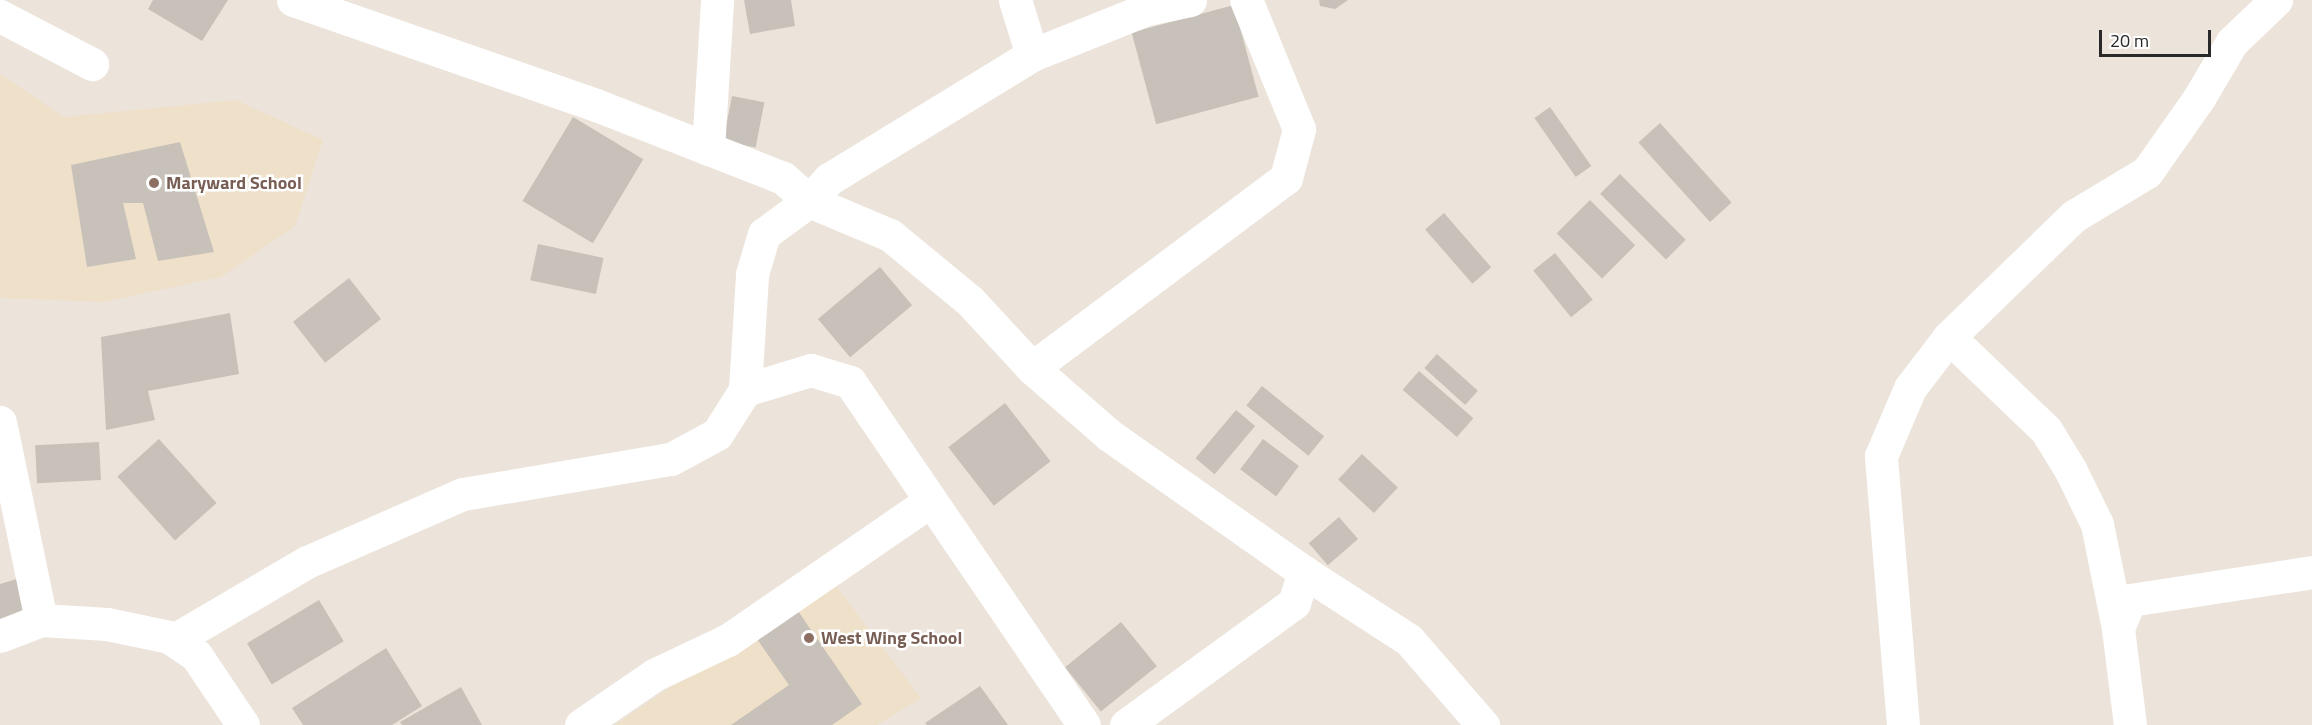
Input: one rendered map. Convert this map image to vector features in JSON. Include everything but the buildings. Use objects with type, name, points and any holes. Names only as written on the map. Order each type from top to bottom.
[{"type":"street","points":[[293,0],[596,105],[783,178],[809,201],[890,235],[970,301],[1032,368],[1109,435],[1304,572],[1409,640],[1484,725]]},
{"type":"street","points":[[708,149],[717,0]]},
{"type":"street","points":[[1015,0],[1032,55]]},
{"type":"street","points":[[174,640],[307,562],[463,494],[671,459],[717,434],[745,390],[752,274],[764,234],[809,201],[830,178],[1032,55],[1148,9],[1190,0]]},
{"type":"street","points":[[1032,368],[1286,178],[1299,129],[1246,0]]},
{"type":"street","points":[[1903,725],[1881,456],[1910,388],[1949,337],[2074,216],[2146,172],[2199,98],[2232,42],[2276,0]]},
{"type":"street","points":[[0,16],[92,64]]},
{"type":"street","points":[[1949,337],[2046,430],[2070,469],[2097,524],[2118,628],[2130,725]]},
{"type":"street","points":[[745,390],[811,370],[850,382],[1084,725]]},
{"type":"street","points":[[0,422],[41,620]]},
{"type":"street","points":[[581,725],[654,675],[728,640],[930,501]]},
{"type":"street","points":[[1126,725],[1294,603],[1304,572]]},
{"type":"street","points":[[2118,628],[2130,600],[2312,572]]},
{"type":"street","points":[[0,636],[41,620],[107,624],[174,640],[196,655],[243,725]]},
{"type":"shaded area","name":"Maryward School","points":[[0,74],[64,117],[236,100],[323,140],[295,226],[221,277],[103,302],[0,298]]},
{"type":"shaded area","name":"West Wing School","points":[[830,578],[921,698],[877,725],[615,725]]},
{"type":"place","name":"Maryward School","points":[[154,183]]},
{"type":"place","name":"West Wing School","points":[[809,638]]}]
